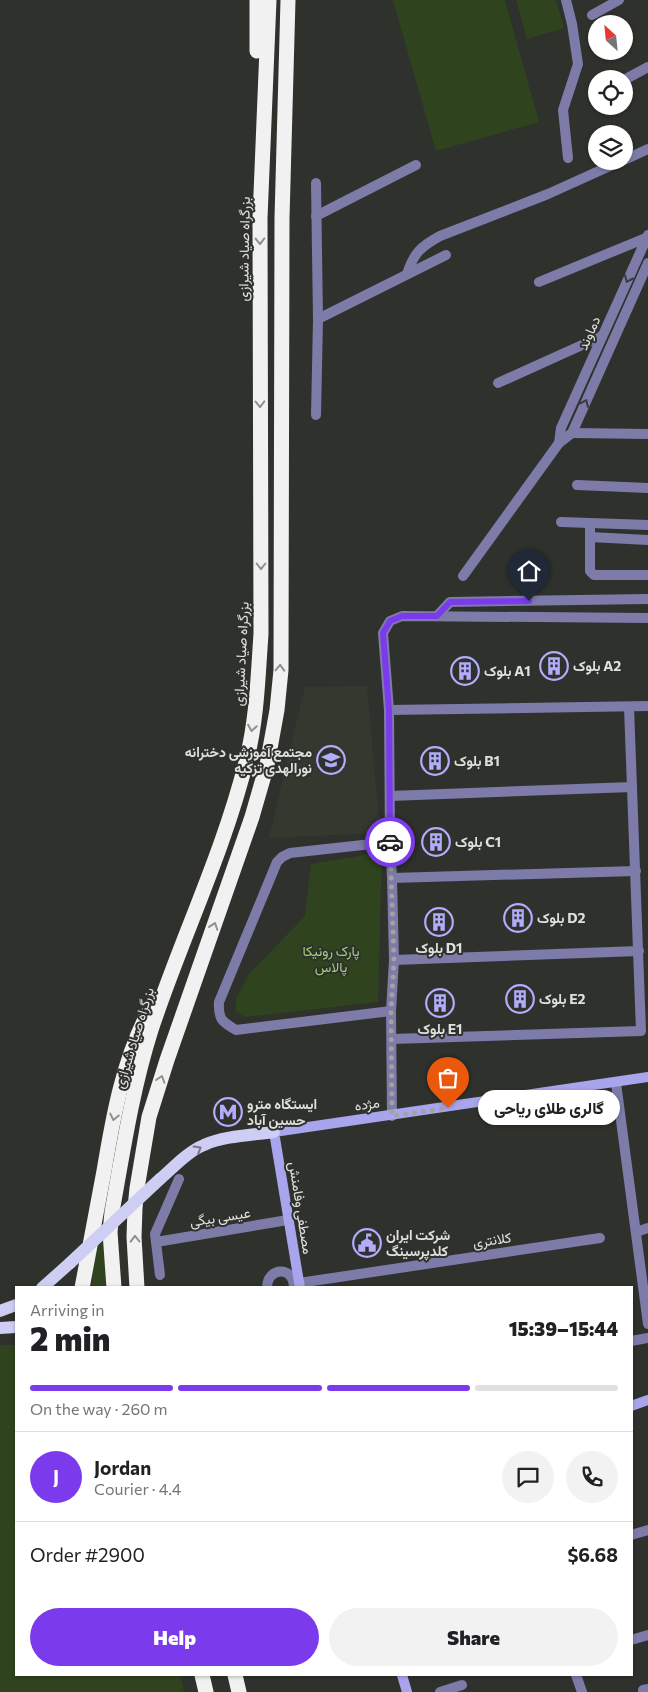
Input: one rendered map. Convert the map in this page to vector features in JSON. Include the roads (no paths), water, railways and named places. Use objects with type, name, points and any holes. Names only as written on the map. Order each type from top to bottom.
[{"type":"highway","points":[[257,0],[260,218]]},
{"type":"highway","name":"بزرگراه صیاد شیرازی","points":[[114,1286],[110,1232],[112,1212],[135,1084],[151,1030],[232,813],[247,756],[256,702],[261,634],[260,218],[268,0]]},
{"type":"highway","points":[[137,1286],[134,1237],[135,1208],[149,1117],[252,817],[267,765],[277,710],[281,670],[282,227],[288,0]]},
{"type":"highway","points":[[82,1286],[114,1114],[123,1079],[143,1024],[177,958]]},
{"type":"highway","points":[[202,1676],[206,1692]]},
{"type":"highway","points":[[234,1676],[239,1692]]},
{"type":"highway","points":[[245,1676],[249,1692]]},
{"type":"main road","name":"مژده","points":[[44,1286],[160,1179],[186,1157],[204,1145],[220,1140],[648,1077]]},
{"type":"main road","name":"مصطفی وفامنش","points":[[274,1132],[297,1269],[298,1286]]},
{"type":"main road","points":[[0,1311],[15,1304]]},
{"type":"main road","points":[[0,1328],[15,1327]]},
{"type":"main road","points":[[633,1405],[648,1400]]},
{"type":"main road","points":[[402,1676],[407,1692]]},
{"type":"street","points":[[566,0],[578,64],[563,110],[568,158]]},
{"type":"street","points":[[592,14],[619,0]]},
{"type":"street","points":[[633,75],[648,67]]},
{"type":"street","points":[[633,156],[648,149]]},
{"type":"street","points":[[316,216],[416,165]]},
{"type":"street","points":[[407,274],[413,257],[424,244],[602,170]]},
{"type":"street","points":[[316,183],[318,319],[316,415]]},
{"type":"street","points":[[539,282],[648,236]]},
{"type":"street","name":"دماوند","points":[[559,443],[561,428],[648,236]]},
{"type":"street","points":[[318,319],[446,255]]},
{"type":"street","name":"دماوند","points":[[462,576],[559,443],[572,433],[648,263]]},
{"type":"street","points":[[498,383],[602,336]]},
{"type":"street","points":[[572,433],[648,434]]},
{"type":"street","points":[[577,485],[648,488]]},
{"type":"street","points":[[561,522],[648,524]]},
{"type":"street","points":[[590,523],[590,571],[594,575],[648,576]]},
{"type":"street","points":[[590,537],[648,540]]},
{"type":"street","points":[[437,616],[450,602],[648,599]]},
{"type":"street","points":[[392,1116],[391,1011],[394,960],[390,842],[389,710],[383,633],[390,621],[402,616],[648,618]]},
{"type":"street","points":[[389,710],[648,706]]},
{"type":"street","points":[[392,1039],[641,1031],[629,707]]},
{"type":"street","points":[[390,796],[632,787]]},
{"type":"street","points":[[390,842],[290,853],[282,857],[277,862],[219,1002],[218,1013],[224,1023],[236,1030],[391,1011]]},
{"type":"street","points":[[392,878],[636,871]]},
{"type":"street","points":[[394,960],[639,951]]},
{"type":"street","points":[[616,1083],[648,1324]]},
{"type":"street","points":[[160,1275],[155,1234],[178,1179]]},
{"type":"street","name":"عیسی بیگی","points":[[156,1242],[288,1220]]},
{"type":"street","points":[[636,1232],[648,1228]]},
{"type":"street","name":"کلانتری","points":[[298,1286],[600,1238]]},
{"type":"street","points":[[267,1286],[270,1276],[277,1272],[297,1269]]},
{"type":"street","points":[[282,1272],[290,1275],[298,1286]]},
{"type":"street","points":[[633,1341],[648,1338]]},
{"type":"street","points":[[633,1534],[648,1530]]},
{"type":"street","points":[[633,1639],[648,1635]]},
{"type":"street","points":[[576,1676],[582,1692]]},
{"type":"street","points":[[440,1692],[462,1685]]},
{"type":"place","name":"بلوک A2","points":[[554,666]]},
{"type":"place","name":"بلوک A1","points":[[465,671]]},
{"type":"place","name":"مجتمع آموزشی دخترانه نورالهدی تزکیه","points":[[331,760]]},
{"type":"place","name":"بلوک B1","points":[[435,761]]},
{"type":"place","name":"بلوک C1","points":[[436,842]]},
{"type":"place","name":"بلوک D2","points":[[518,918]]},
{"type":"place","name":"بلوک D1","points":[[439,922]]},
{"type":"place","name":"بلوک E2","points":[[520,999]]},
{"type":"place","name":"بلوک E1","points":[[440,1003]]},
{"type":"place","name":"گالری طلای ریاحی","points":[[448,1108]]},
{"type":"place","name":"ایستگاه مترو حسین آباد","points":[[228,1112]]},
{"type":"place","name":"شرکت ایران کلدپرسینگ","points":[[367,1243]]},
{"type":"park label","name":"پارک رونیکا پالاس","points":[[331,960]]}]
